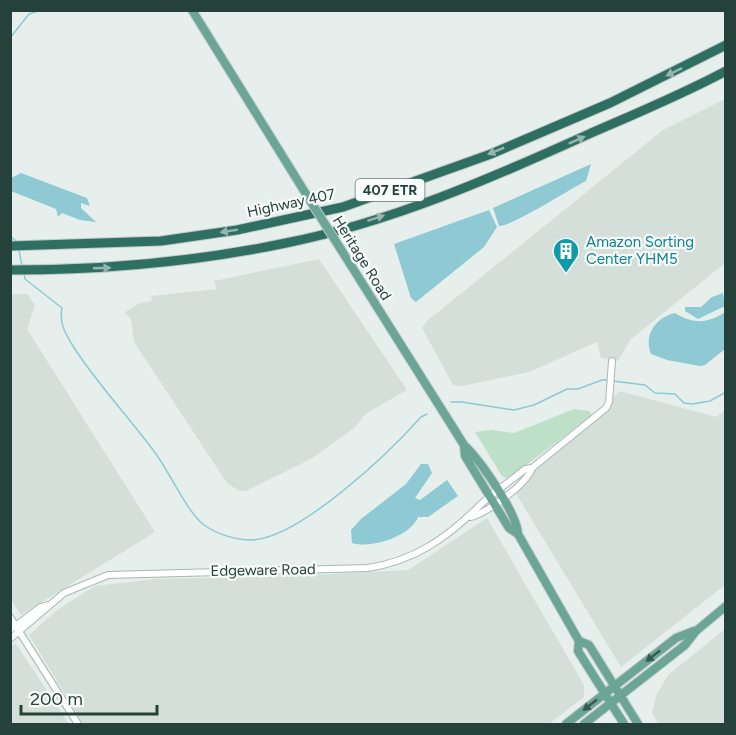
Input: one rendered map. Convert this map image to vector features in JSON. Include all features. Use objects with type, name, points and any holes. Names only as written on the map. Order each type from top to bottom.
[{"type":"highway","name":"Highway 407","points":[[10,246],[161,241],[237,230],[342,207],[491,153],[610,103],[726,45]]},
{"type":"highway","name":"407 ETR","points":[[10,270],[119,267],[192,258],[287,243],[372,220],[505,172],[726,71]]},
{"type":"main road","name":"Heritage Road","points":[[192,10],[464,445],[473,454],[496,499],[517,525],[518,534],[579,640],[589,645],[638,724]]},
{"type":"main road","points":[[584,724],[685,645],[696,631],[726,606]]},
{"type":"main road","points":[[566,724],[676,638],[696,631]]},
{"type":"main road","name":"Heritage Road","points":[[579,640],[578,651],[624,724]]},
{"type":"street","name":"Edgeware Road","points":[[10,639],[15,629],[45,612],[49,605],[86,582],[108,575],[368,568],[387,565],[428,549],[530,475],[532,468],[606,408],[612,361]]},
{"type":"street","points":[[10,617],[15,629],[78,724]]},
{"type":"shaded area","points":[[725,99],[725,263],[630,340],[618,361],[601,358],[597,342],[529,372],[462,386],[453,385],[422,328],[427,321],[663,130]]},
{"type":"shaded area","points":[[319,259],[407,390],[367,413],[354,428],[311,459],[246,491],[239,491],[227,483],[134,342],[131,320],[125,312],[140,303],[152,301],[151,296],[217,289],[214,281]]},
{"type":"shaded area","points":[[11,294],[28,294],[35,306],[27,329],[155,532],[21,615],[10,598]]},
{"type":"shaded area","points":[[620,391],[716,417],[725,410],[725,585],[621,667],[512,487]]},
{"type":"shaded area","points":[[487,518],[584,685],[584,697],[549,724],[83,724],[29,635],[57,610],[95,586],[156,579],[293,576],[408,570]]},
{"type":"shaded area","points":[[725,629],[725,724],[658,724],[652,712],[657,694],[668,675]]},
{"type":"shaded area","points":[[14,644],[69,724],[11,724],[10,647]]},
{"type":"green space","points":[[574,409],[589,411],[592,415],[508,479],[502,476],[475,432],[491,430],[514,433]]},
{"type":"water","points":[[591,164],[586,181],[528,214],[499,226],[493,208]]},
{"type":"water","points":[[21,173],[87,198],[90,206],[81,203],[81,208],[96,222],[80,220],[62,213],[58,217],[56,209],[11,191],[11,178]]},
{"type":"water","points":[[489,210],[497,227],[484,247],[416,302],[411,298],[394,244]]},
{"type":"water","points":[[723,293],[725,306],[698,319],[685,311],[685,307],[701,307],[712,297]]},
{"type":"water","points":[[725,312],[725,349],[705,365],[667,360],[651,354],[650,333],[657,322],[668,315],[675,313],[681,317],[700,321],[712,319]]},
{"type":"water","points":[[421,464],[428,464],[432,473],[415,498],[420,500],[447,480],[458,496],[428,517],[418,517],[407,530],[390,539],[369,544],[352,543],[351,530],[361,519],[406,484]]},
{"type":"waterway","points":[[10,38],[29,14],[41,10]]},
{"type":"waterway","points":[[10,236],[17,242]]},
{"type":"waterway","points":[[19,250],[22,266]]},
{"type":"waterway","points":[[24,273],[25,279],[62,308],[62,323],[73,346],[92,374],[156,454],[191,511],[204,525],[226,536],[251,540],[271,536],[293,525],[342,492],[388,451],[421,417],[427,414]]},
{"type":"waterway","points":[[451,402],[514,410],[534,405],[567,389],[578,389],[608,380]]},
{"type":"waterway","points":[[613,381],[645,385],[655,393],[675,394],[684,403],[692,404],[710,401],[726,392]]},
{"type":"place","name":"Amazon Sorting Center YHM5","points":[[566,274]]}]
